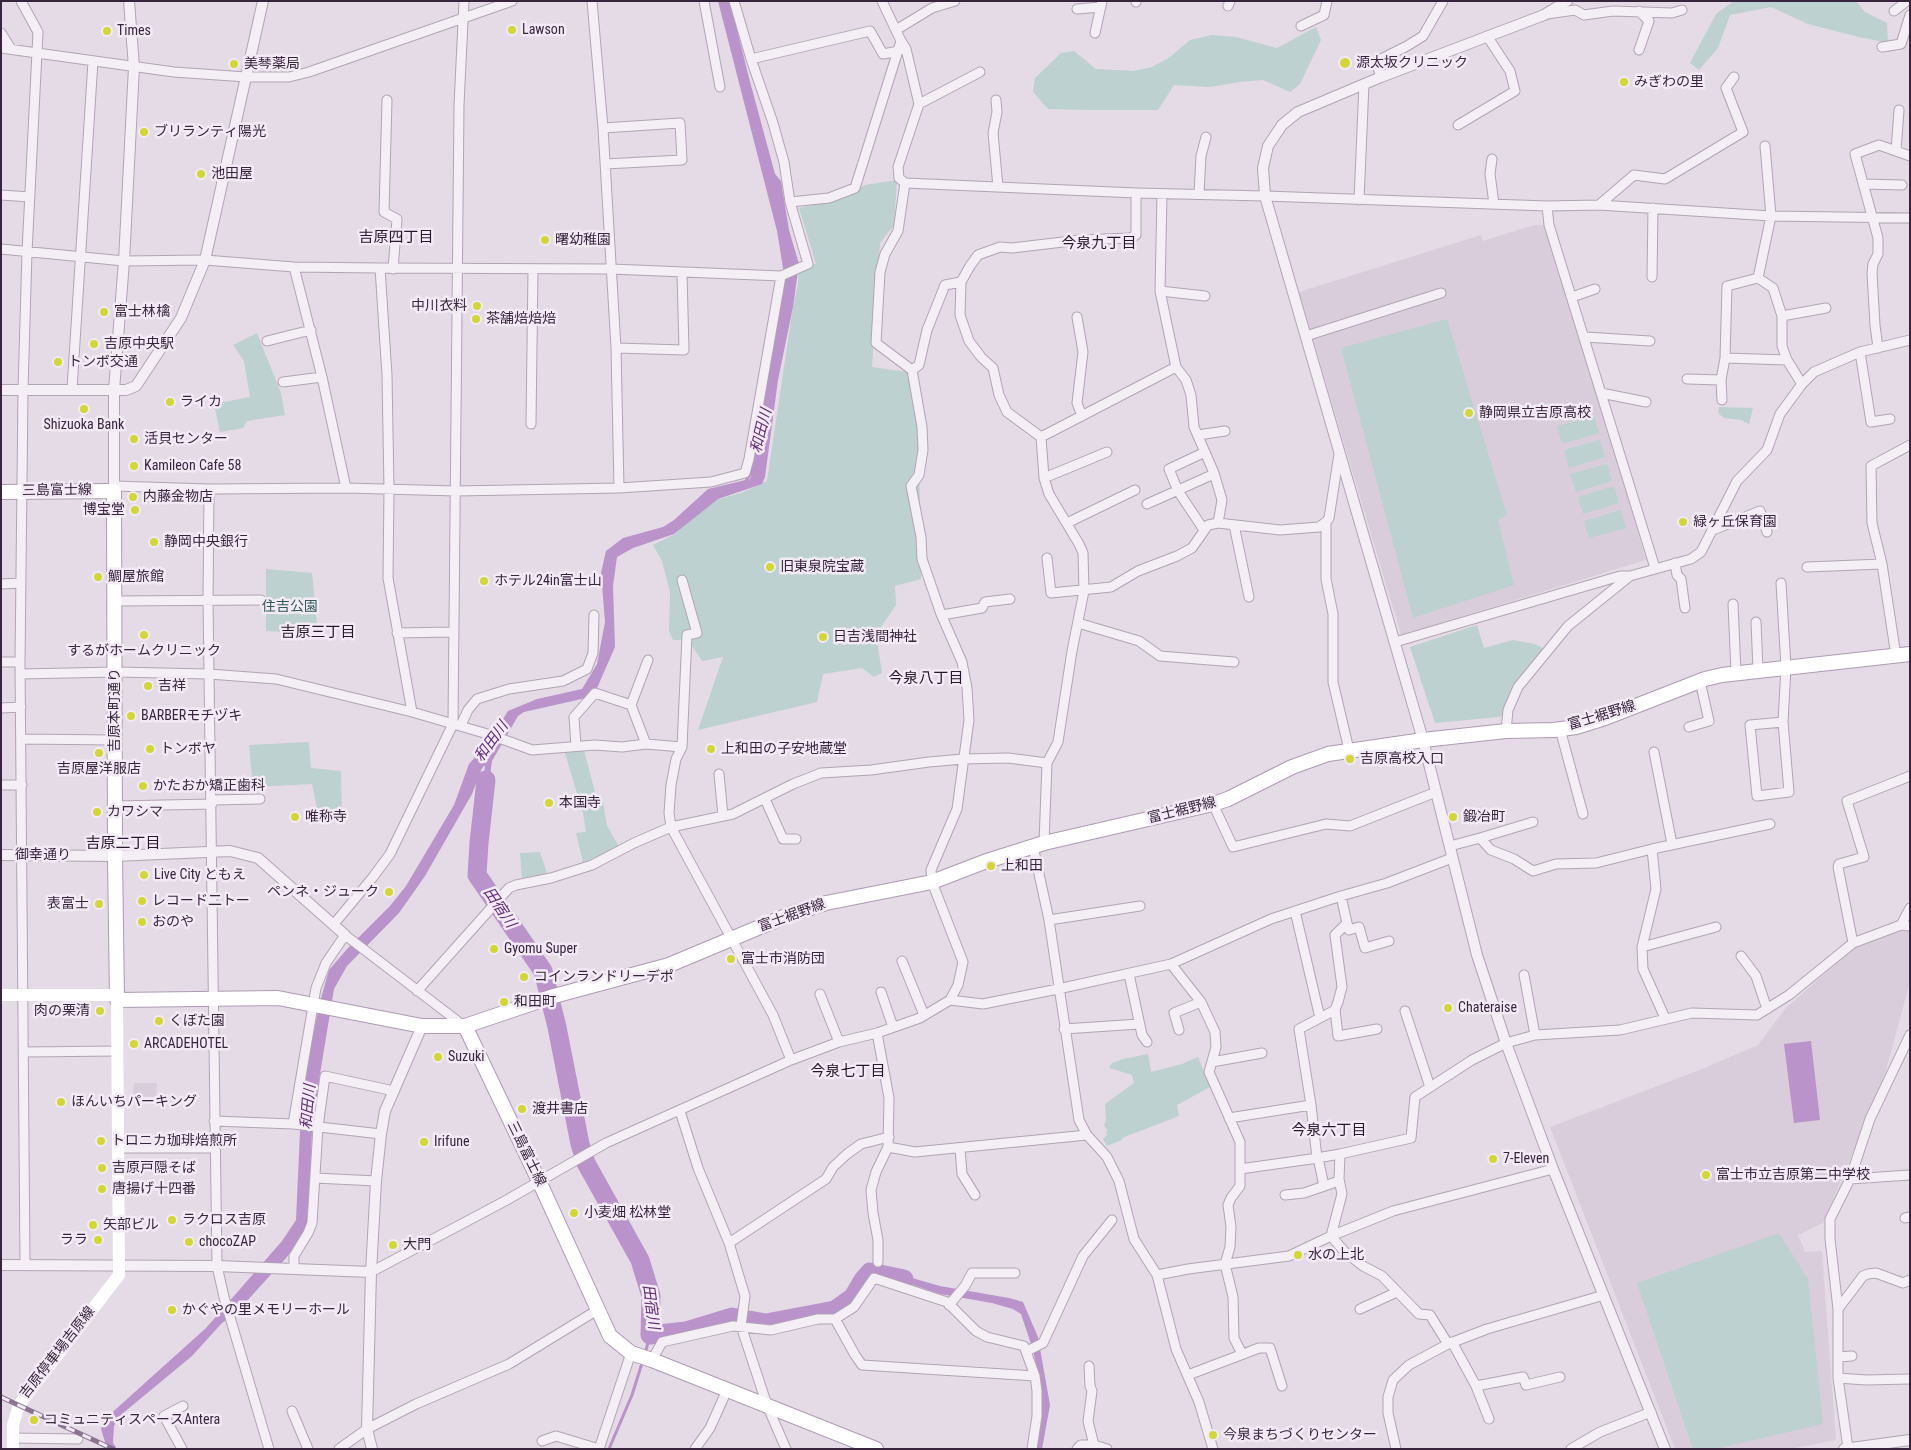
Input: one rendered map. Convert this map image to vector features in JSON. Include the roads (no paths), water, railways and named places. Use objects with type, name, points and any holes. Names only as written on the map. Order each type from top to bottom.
[{"type":"main road","name":"三島富士線","points":[[1,492],[114,488]]},
{"type":"main road","name":"吉原本町通り","points":[[114,488],[117,997]]},
{"type":"main road","name":"富士裾野線","points":[[464,1026],[550,997],[669,965],[791,914],[826,903],[932,882],[1038,845],[1213,804],[1228,799],[1308,760],[1349,750],[1423,740],[1506,731],[1560,729],[1605,718],[1700,681],[1736,672],[1903,655]]},
{"type":"main road","points":[[1,995],[213,1000],[278,998],[422,1026],[464,1026]]},
{"type":"main road","points":[[117,997],[119,1264]]},
{"type":"main road","name":"三島富士線","points":[[464,1026],[539,1181],[610,1336],[634,1354],[876,1449]]},
{"type":"main road","name":"吉原停車場吉原線","points":[[13,1443],[13,1425],[18,1405],[119,1275],[119,1264]]},
{"type":"street","points":[[21,1],[38,32],[27,252],[23,390],[20,662],[25,1264]]},
{"type":"street","name":"吉原本町通り","points":[[114,488],[114,390],[124,261],[134,66],[128,1]]},
{"type":"street","points":[[1,390],[126,390],[136,386],[181,318],[205,260],[263,1]]},
{"type":"street","points":[[457,724],[453,632],[456,491],[455,376],[459,105],[464,1]]},
{"type":"street","points":[[1,48],[174,72],[246,77],[289,77],[303,74],[512,1]]},
{"type":"street","points":[[592,1],[603,128],[616,348],[619,488]]},
{"type":"street","points":[[704,1],[720,87]]},
{"type":"street","points":[[1,249],[124,261],[205,260],[294,267],[611,270],[781,276],[799,270],[808,264],[790,202],[784,162],[773,123],[750,59],[734,1]]},
{"type":"street","points":[[790,202],[829,198],[854,188],[900,46],[896,30],[882,1]]},
{"type":"street","points":[[896,30],[932,8],[955,1]]},
{"type":"street","points":[[1301,26],[1324,15],[1327,1]]},
{"type":"street","points":[[1381,77],[1377,66],[1381,59],[1423,36],[1442,1]]},
{"type":"street","points":[[1544,15],[1567,1]]},
{"type":"street","points":[[1894,11],[1907,1]]},
{"type":"street","points":[[1077,9],[1101,4],[1095,33]]},
{"type":"street","points":[[1665,1449],[1553,1169],[1506,1043],[1477,955],[1423,740],[1396,642],[1264,196],[1263,168],[1268,146],[1282,125],[1298,112],[1381,77],[1487,36],[1544,15],[1575,10],[1584,15],[1613,11],[1672,13],[1682,10]]},
{"type":"street","points":[[1639,11],[1649,21],[1639,50]]},
{"type":"street","points":[[1882,47],[1901,44],[1910,15]]},
{"type":"street","points":[[750,59],[870,31],[883,54],[900,46]]},
{"type":"street","points":[[1,33],[11,49]]},
{"type":"street","points":[[1458,125],[1515,91],[1510,71],[1487,36]]},
{"type":"street","points":[[900,46],[906,49],[918,104],[898,167],[899,178],[905,182],[1162,194],[1546,206],[1599,205],[1771,216],[1910,218]]},
{"type":"street","points":[[72,389],[93,61]]},
{"type":"street","points":[[918,104],[980,72]]},
{"type":"street","points":[[1599,205],[1634,175],[1665,179],[1743,132],[1726,88],[1734,77]]},
{"type":"street","points":[[1360,200],[1364,84]]},
{"type":"street","points":[[386,100],[384,212],[397,219],[393,268]]},
{"type":"street","points":[[996,100],[997,112],[993,133],[998,187]]},
{"type":"street","points":[[1896,151],[1899,110]]},
{"type":"street","points":[[603,128],[680,123],[682,160],[605,164]]},
{"type":"street","points":[[1199,194],[1201,156],[1206,137]]},
{"type":"street","points":[[1878,348],[1872,273],[1878,254],[1878,238],[1856,154],[1879,145],[1910,156]]},
{"type":"street","points":[[1758,278],[1771,216],[1765,146]]},
{"type":"street","points":[[1492,159],[1490,174],[1494,204]]},
{"type":"street","points":[[1,1265],[119,1264],[294,1268],[371,1272],[606,1143],[791,1060],[838,1042],[877,1033],[893,1027],[924,1015],[950,1000],[958,985],[963,962],[932,882],[931,870],[957,809],[969,720],[967,688],[962,662],[922,560],[922,537],[911,486],[920,474],[923,450],[922,427],[912,370],[876,343],[880,272],[885,254],[898,231],[905,182]]},
{"type":"street","points":[[1863,184],[1902,185]]},
{"type":"street","points":[[1136,193],[1136,235],[1130,238],[1080,240],[1012,248],[1000,247],[978,255],[961,282],[960,315],[969,340],[993,368],[999,395],[1007,412],[1041,437],[1044,478],[1049,494],[1083,553],[1084,591],[1058,742],[1047,763],[1038,845],[1058,989],[1079,1120],[1087,1135],[1107,1157],[1119,1181],[1134,1240],[1157,1275],[1176,1349],[1199,1402],[1213,1449]]},
{"type":"street","points":[[1162,194],[1160,291],[1176,367],[1186,380],[1191,395],[1194,427],[1214,474],[1222,500],[1218,523]]},
{"type":"street","points":[[1,195],[30,197]]},
{"type":"street","points":[[1546,206],[1549,225],[1655,568]]},
{"type":"street","points":[[1652,277],[1653,208]]},
{"type":"street","points":[[294,267],[322,377],[346,488]]},
{"type":"street","points":[[380,268],[387,375],[388,578],[412,712]]},
{"type":"street","points":[[531,424],[533,269]]},
{"type":"street","points":[[616,348],[684,350],[682,273]]},
{"type":"street","points":[[114,488],[346,488],[456,491],[619,488],[711,482],[745,473],[781,276]]},
{"type":"street","points":[[1722,400],[1727,286],[1758,278],[1773,288],[1782,316],[1782,346],[1787,360],[1802,384]]},
{"type":"street","points":[[912,370],[919,365],[927,330],[945,285],[961,282]]},
{"type":"street","points":[[1572,297],[1596,290]]},
{"type":"street","points":[[1160,291],[1204,296]]},
{"type":"street","points":[[1306,336],[1440,294]]},
{"type":"street","points":[[1782,316],[1826,308]]},
{"type":"street","points":[[1078,317],[1083,352],[1077,403],[1082,416]]},
{"type":"street","points":[[268,341],[310,330]]},
{"type":"street","points":[[1585,337],[1650,340]]},
{"type":"street","points":[[1396,642],[1620,576],[1630,576],[1691,559],[1701,552],[1736,480],[1767,450],[1780,414],[1802,384],[1814,372],[1860,352],[1910,340]]},
{"type":"street","points":[[1860,352],[1871,422],[1890,419]]},
{"type":"street","points":[[1725,358],[1787,360]]},
{"type":"street","points":[[1041,437],[1176,367]]},
{"type":"street","points":[[283,382],[322,377]]},
{"type":"street","points":[[1687,379],[1722,380]]},
{"type":"street","points":[[1601,393],[1646,402]]},
{"type":"street","points":[[1198,435],[1225,431]]},
{"type":"street","points":[[1903,655],[1872,523],[1871,466],[1910,445]]},
{"type":"street","points":[[1044,478],[1107,452]]},
{"type":"street","points":[[1204,530],[1178,492],[1169,469],[1205,452]]},
{"type":"street","points":[[1047,558],[1051,593],[1084,591],[1111,587],[1138,571],[1178,556],[1192,548],[1208,525],[1218,523],[1280,530],[1319,527],[1329,518],[1339,453]]},
{"type":"street","points":[[1147,504],[1178,492],[1214,474]]},
{"type":"street","points":[[209,489],[208,601],[213,853],[214,1148],[217,1266],[224,1297],[270,1449]]},
{"type":"street","points":[[1067,523],[1135,490]]},
{"type":"street","points":[[1713,530],[1760,511],[1767,532]]},
{"type":"street","points":[[1326,522],[1326,580],[1333,614],[1333,682],[1349,750]]},
{"type":"street","points":[[1234,525],[1249,597]]},
{"type":"street","points":[[1675,563],[1681,579],[1685,608]]},
{"type":"street","points":[[1807,567],[1882,564]]},
{"type":"street","points":[[1506,731],[1508,710],[1518,687],[1568,626],[1630,576]]},
{"type":"street","points":[[682,580],[697,633],[687,635],[682,747],[676,759],[671,785],[668,813],[670,827],[713,902],[773,1015],[791,1060]]},
{"type":"street","points":[[1781,583],[1786,668],[1783,722],[1789,792],[1757,796],[1750,725],[1783,722]]},
{"type":"street","points":[[1,584],[21,584]]},
{"type":"street","points":[[942,615],[982,608],[985,602],[1010,599]]},
{"type":"street","points":[[115,601],[261,600]]},
{"type":"street","points":[[1733,604],[1736,672]]},
{"type":"street","points":[[334,924],[373,878],[390,854],[457,724],[477,699],[509,689],[563,681],[587,669],[593,653],[594,615]]},
{"type":"street","points":[[1756,622],[1758,670]]},
{"type":"street","points":[[1078,623],[1139,641],[1160,656],[1234,662]]},
{"type":"street","points":[[397,633],[453,632]]},
{"type":"street","points":[[646,744],[631,705],[648,660]]},
{"type":"street","points":[[1,662],[20,662]]},
{"type":"street","points":[[20,674],[116,672],[209,674],[276,679],[457,724],[532,750],[595,745],[622,747],[646,744],[682,747]]},
{"type":"street","points":[[1689,727],[1709,721],[1700,681]]},
{"type":"street","points":[[576,746],[574,717],[596,693],[631,705]]},
{"type":"street","points":[[1,708],[21,707]]},
{"type":"street","points":[[1560,729],[1583,814]]},
{"type":"street","points":[[22,739],[114,740]]},
{"type":"street","points":[[1654,752],[1672,844]]},
{"type":"street","points":[[417,991],[509,888],[551,878],[592,865],[670,827],[723,816],[821,773],[871,770],[963,759],[1008,758],[1047,763]]},
{"type":"street","points":[[719,774],[723,816]]},
{"type":"street","points":[[1853,943],[1838,867],[1839,864],[1864,857],[1847,801],[1910,776]]},
{"type":"street","points":[[1,785],[22,785]]},
{"type":"street","points":[[1213,804],[1233,847],[1326,824],[1350,826],[1436,792]]},
{"type":"street","points":[[115,806],[260,798]]},
{"type":"street","points":[[765,799],[783,838],[796,839]]},
{"type":"street","points":[[1450,846],[1533,822]]},
{"type":"street","points":[[1480,838],[1492,850],[1514,859],[1533,871],[1556,864],[1596,863],[1652,848],[1770,824]]},
{"type":"street","points":[[1652,848],[1656,889],[1642,947],[1643,969],[1665,1018]]},
{"type":"street","name":"御幸通り","points":[[1,855],[115,856],[230,851],[258,858],[348,938]]},
{"type":"street","points":[[950,1000],[983,1004],[1171,964],[1271,919],[1387,883],[1452,858]]},
{"type":"street","points":[[1341,896],[1349,930],[1359,927],[1365,948],[1390,941]]},
{"type":"street","points":[[1049,920],[1140,906]]},
{"type":"street","points":[[1240,1169],[1318,1158],[1411,1138],[1415,1097],[1472,1060],[1506,1043],[1535,1035],[1620,1030],[1692,1013],[1757,1015],[1789,995],[1853,943],[1905,925],[1910,908]]},
{"type":"street","points":[[1295,912],[1320,1018]]},
{"type":"street","points":[[1348,923],[1334,936],[1342,987],[1335,1010],[1338,1036],[1377,1029]]},
{"type":"street","points":[[1642,947],[1716,927]]},
{"type":"street","points":[[296,1125],[316,988],[326,963],[348,938],[464,1026]]},
{"type":"street","points":[[1741,956],[1756,976],[1768,1009]]},
{"type":"street","points":[[902,961],[924,1015]]},
{"type":"street","points":[[1171,964],[1201,1002],[1215,1032],[1216,1048],[1209,1072],[1240,1142],[1240,1186],[1228,1205],[1231,1227],[1230,1247],[1225,1264],[1233,1297],[1234,1338],[1242,1354]]},
{"type":"street","points":[[1129,974],[1139,1024],[1142,1035],[1147,1042]]},
{"type":"street","points":[[1524,974],[1535,1035]]},
{"type":"street","points":[[881,992],[893,1027]]},
{"type":"street","points":[[820,994],[838,1042]]},
{"type":"street","points":[[1179,1030],[1174,1013],[1201,1002]]},
{"type":"street","points":[[1324,1186],[1318,1158],[1299,1029],[1335,1010]]},
{"type":"street","points":[[1405,1011],[1430,1087]]},
{"type":"street","points":[[1064,1029],[1139,1024]]},
{"type":"street","points":[[372,1449],[367,1429],[371,1272],[376,1181],[381,1134],[386,1111],[422,1026]]},
{"type":"street","points":[[877,1033],[889,1098],[888,1147],[876,1172],[871,1190],[878,1240],[878,1262]]},
{"type":"street","points":[[1910,1036],[1870,1119],[1850,1179],[1830,1219],[1838,1309],[1838,1378],[1846,1448],[1910,1440]]},
{"type":"street","points":[[24,1052],[117,1051]]},
{"type":"street","points":[[1212,1062],[1262,1053]]},
{"type":"street","points":[[294,1268],[294,1256],[312,1223],[317,1127],[325,1076],[394,1091]]},
{"type":"street","points":[[1229,1118],[1311,1105]]},
{"type":"street","points":[[680,1110],[698,1168],[729,1242],[745,1296],[741,1326],[768,1405],[786,1449]]},
{"type":"street","points":[[214,1121],[296,1125],[381,1134]]},
{"type":"street","points":[[888,1147],[915,1152],[1087,1135]]},
{"type":"street","points":[[729,1242],[826,1179],[833,1167],[861,1144],[889,1137]]},
{"type":"street","points":[[118,1148],[214,1148]]},
{"type":"street","points":[[960,1148],[962,1174],[975,1196]]},
{"type":"street","points":[[1331,1236],[1342,1194],[1339,1181],[1340,1154]]},
{"type":"street","points":[[1157,1275],[1188,1269],[1289,1256],[1331,1236],[1394,1211],[1553,1169]]},
{"type":"street","points":[[1850,1179],[1910,1175]]},
{"type":"street","points":[[315,1178],[376,1181]]},
{"type":"street","points":[[1285,1195],[1304,1193],[1339,1181]]},
{"type":"street","points":[[1027,1351],[1043,1343],[1082,1256],[1112,1220]]},
{"type":"street","points":[[1331,1236],[1344,1251],[1363,1266],[1382,1276],[1419,1314],[1430,1315],[1450,1343],[1476,1386],[1489,1419]]},
{"type":"street","points":[[951,1303],[965,1286],[972,1273],[1015,1273]]},
{"type":"street","points":[[1838,1309],[1864,1276],[1868,1274],[1876,1274],[1904,1283],[1910,1280]]},
{"type":"street","points":[[651,1360],[662,1342],[734,1326],[771,1330],[818,1319],[835,1319],[854,1307],[874,1278],[951,1303],[976,1331],[987,1337],[1024,1346],[1035,1376],[1038,1392],[1037,1416],[1032,1449]]},
{"type":"street","points":[[1360,1309],[1397,1292]]},
{"type":"street","points":[[1396,1449],[1388,1414],[1388,1396],[1393,1380],[1409,1365],[1450,1343],[1487,1329],[1604,1295]]},
{"type":"street","points":[[339,1449],[367,1429],[416,1404],[509,1364],[599,1309]]},
{"type":"street","points":[[835,1319],[862,1364],[1035,1376]]},
{"type":"street","points":[[1188,1375],[1259,1348],[1270,1348],[1282,1386]]},
{"type":"street","points":[[542,1441],[556,1436],[599,1449],[634,1354]]},
{"type":"street","points":[[1838,1357],[1852,1356]]},
{"type":"street","points":[[1089,1366],[1092,1391],[1088,1421],[1094,1444]]},
{"type":"street","points":[[1476,1386],[1523,1376],[1526,1384],[1560,1376]]},
{"type":"street","points":[[1838,1378],[1866,1380],[1910,1379]]},
{"type":"street","points":[[695,1449],[710,1428],[727,1390]]},
{"type":"street","points":[[182,1449],[164,1416],[183,1406]]},
{"type":"street","points":[[292,1411],[308,1449]]},
{"type":"street","points":[[1571,1449],[1581,1446],[1600,1432],[1651,1412]]},
{"type":"street","points":[[13,1443],[78,1440]]},
{"type":"street","points":[[1073,1448],[1094,1444],[1107,1449]]},
{"type":"water","points":[[718,1],[730,1],[775,174],[781,181],[789,230],[799,264],[793,307],[778,380],[765,477],[762,484],[718,499],[674,534],[633,548],[617,557],[613,586],[615,647],[597,688],[586,698],[524,712],[518,716],[492,761],[486,804],[482,804],[485,765],[482,768],[472,794],[425,876],[399,913],[347,966],[334,989],[312,1132],[308,1221],[303,1236],[286,1258],[235,1314],[222,1323],[192,1356],[122,1414],[114,1426],[113,1443],[117,1449],[109,1449],[101,1429],[106,1418],[206,1328],[282,1241],[296,1220],[302,1088],[320,1002],[329,970],[390,906],[406,886],[454,805],[469,764],[488,743],[508,711],[537,699],[582,689],[597,664],[605,622],[601,573],[606,551],[623,538],[663,527],[674,520],[708,489],[750,479],[785,280],[777,231]]},
{"type":"water","points":[[1811,1041],[1820,1120],[1794,1123],[1784,1044]]},
{"type":"water","points":[[877,1268],[940,1286],[1023,1302],[1038,1337],[1050,1405],[1042,1449],[1035,1449],[1041,1389],[1033,1350],[1021,1314],[1013,1309],[992,1303],[940,1294],[878,1273],[871,1274],[862,1289],[848,1304],[837,1311],[836,1306],[852,1294],[869,1269]]},
{"type":"waterway","name":"和田川","points":[[745,483],[753,468]]},
{"type":"waterway","name":"田宿川","points":[[486,780],[477,875],[543,971],[557,1027],[580,1144],[586,1163],[640,1260],[651,1296],[650,1335],[686,1331],[732,1317],[766,1323],[835,1310],[853,1297],[870,1272],[904,1279]]},
{"type":"waterway","points":[[645,1354],[650,1335]]},
{"type":"waterway","points":[[609,1449],[632,1395],[643,1360]]},
{"type":"railway","points":[[1,1397],[113,1449]]},
{"type":"place","name":"Lawson","points":[[512,30]]},
{"type":"place","name":"Times","points":[[107,31]]},
{"type":"place","name":"源太坂クリニック","points":[[1345,63]]},
{"type":"place","name":"美琴薬局","points":[[234,64]]},
{"type":"place","name":"みぎわの里","points":[[1624,82]]},
{"type":"place","name":"ブリランティ陽光","points":[[144,132]]},
{"type":"place","name":"池田屋","points":[[201,174]]},
{"type":"place","name":"曙幼稚園","points":[[545,240]]},
{"type":"place","name":"中川衣料","points":[[477,306]]},
{"type":"place","name":"富士林檎","points":[[104,312]]},
{"type":"place","name":"茶舗焙焙焙","points":[[476,319]]},
{"type":"place","name":"吉原中央駅","points":[[94,344]]},
{"type":"place","name":"トンボ交通","points":[[58,362]]},
{"type":"place","name":"ライカ","points":[[170,402]]},
{"type":"place","name":"Shizuoka Bank","points":[[84,409]]},
{"type":"place","name":"静岡県立吉原高校","points":[[1469,413]]},
{"type":"place","name":"活貝センター","points":[[134,439]]},
{"type":"place","name":"Kamileon Cafe 58","points":[[134,466]]},
{"type":"place","name":"内藤金物店","points":[[133,497]]},
{"type":"place","name":"博宝堂","points":[[135,510]]},
{"type":"place","name":"緑ヶ丘保育園","points":[[1683,522]]},
{"type":"place","name":"静岡中央銀行","points":[[154,542]]},
{"type":"place","name":"旧東泉院宝蔵","points":[[770,567]]},
{"type":"place","name":"鯛屋旅館","points":[[98,577]]},
{"type":"place","name":"ホテル24in富士山","points":[[484,581]]},
{"type":"place","name":"するがホームクリニック","points":[[144,635]]},
{"type":"place","name":"日吉浅間神社","points":[[823,637]]},
{"type":"place","name":"吉祥","points":[[148,686]]},
{"type":"place","name":"BARBERモチヅキ","points":[[131,716]]},
{"type":"place","name":"トンボヤ","points":[[150,749]]},
{"type":"place","name":"上和田の子安地蔵堂","points":[[711,749]]},
{"type":"place","name":"吉原屋洋服店","points":[[99,753]]},
{"type":"place","name":"吉原高校入口","points":[[1350,759]]},
{"type":"place","name":"かたおか矯正歯科","points":[[143,786]]},
{"type":"place","name":"本国寺","points":[[549,803]]},
{"type":"place","name":"カワシマ","points":[[97,812]]},
{"type":"place","name":"唯称寺","points":[[295,817]]},
{"type":"place","name":"鍛冶町","points":[[1453,817]]},
{"type":"place","name":"上和田","points":[[991,866]]},
{"type":"place","name":"Live City ともえ","points":[[144,875]]},
{"type":"place","name":"ペンネ・ジューク","points":[[389,892]]},
{"type":"place","name":"レコード二トー","points":[[142,901]]},
{"type":"place","name":"表富士","points":[[99,904]]},
{"type":"place","name":"おのや","points":[[142,922]]},
{"type":"place","name":"Gyomu Super","points":[[494,949]]},
{"type":"place","name":"富士市消防団","points":[[731,959]]},
{"type":"place","name":"コインランドリーデポ","points":[[524,977]]},
{"type":"place","name":"和田町","points":[[504,1002]]},
{"type":"place","name":"Chateraise","points":[[1448,1008]]},
{"type":"place","name":"肉の栗清","points":[[100,1011]]},
{"type":"place","name":"くぼた園","points":[[159,1021]]},
{"type":"place","name":"ARCADEHOTEL","points":[[134,1044]]},
{"type":"place","name":"Suzuki","points":[[438,1057]]},
{"type":"place","name":"ほんいちパーキング","points":[[61,1102]]},
{"type":"place","name":"渡井書店","points":[[522,1109]]},
{"type":"place","name":"トロニカ珈琲焙煎所","points":[[101,1141]]},
{"type":"place","name":"Irifune","points":[[424,1142]]},
{"type":"place","name":"7-Eleven","points":[[1493,1159]]},
{"type":"place","name":"吉原戸隠そば","points":[[102,1168]]},
{"type":"place","name":"富士市立吉原第二中学校","points":[[1706,1175]]},
{"type":"place","name":"唐揚げ十四番","points":[[102,1189]]},
{"type":"place","name":"小麦畑 松林堂","points":[[574,1213]]},
{"type":"place","name":"ラクロス吉原","points":[[172,1220]]},
{"type":"place","name":"矢部ビル","points":[[93,1225]]},
{"type":"place","name":"ララ","points":[[98,1240]]},
{"type":"place","name":"chocoZAP","points":[[189,1242]]},
{"type":"place","name":"大門","points":[[393,1245]]},
{"type":"place","name":"水の上北","points":[[1298,1255]]},
{"type":"place","name":"かぐやの里メモリーホール","points":[[172,1310]]},
{"type":"place","name":"コミュニティスペースAntera","points":[[34,1420]]},
{"type":"place","name":"今泉まちづくりセンター","points":[[1213,1435]]},
{"type":"district","name":"吉原四丁目","points":[[396,238]]},
{"type":"district","name":"今泉九丁目","points":[[1099,244]]},
{"type":"district","name":"吉原三丁目","points":[[318,633]]},
{"type":"district","name":"今泉八丁目","points":[[926,679]]},
{"type":"district","name":"吉原二丁目","points":[[123,844]]},
{"type":"district","name":"今泉七丁目","points":[[848,1072]]},
{"type":"district","name":"今泉六丁目","points":[[1329,1131]]},
{"type":"park label","name":"住吉公園","points":[[290,607]]}]
